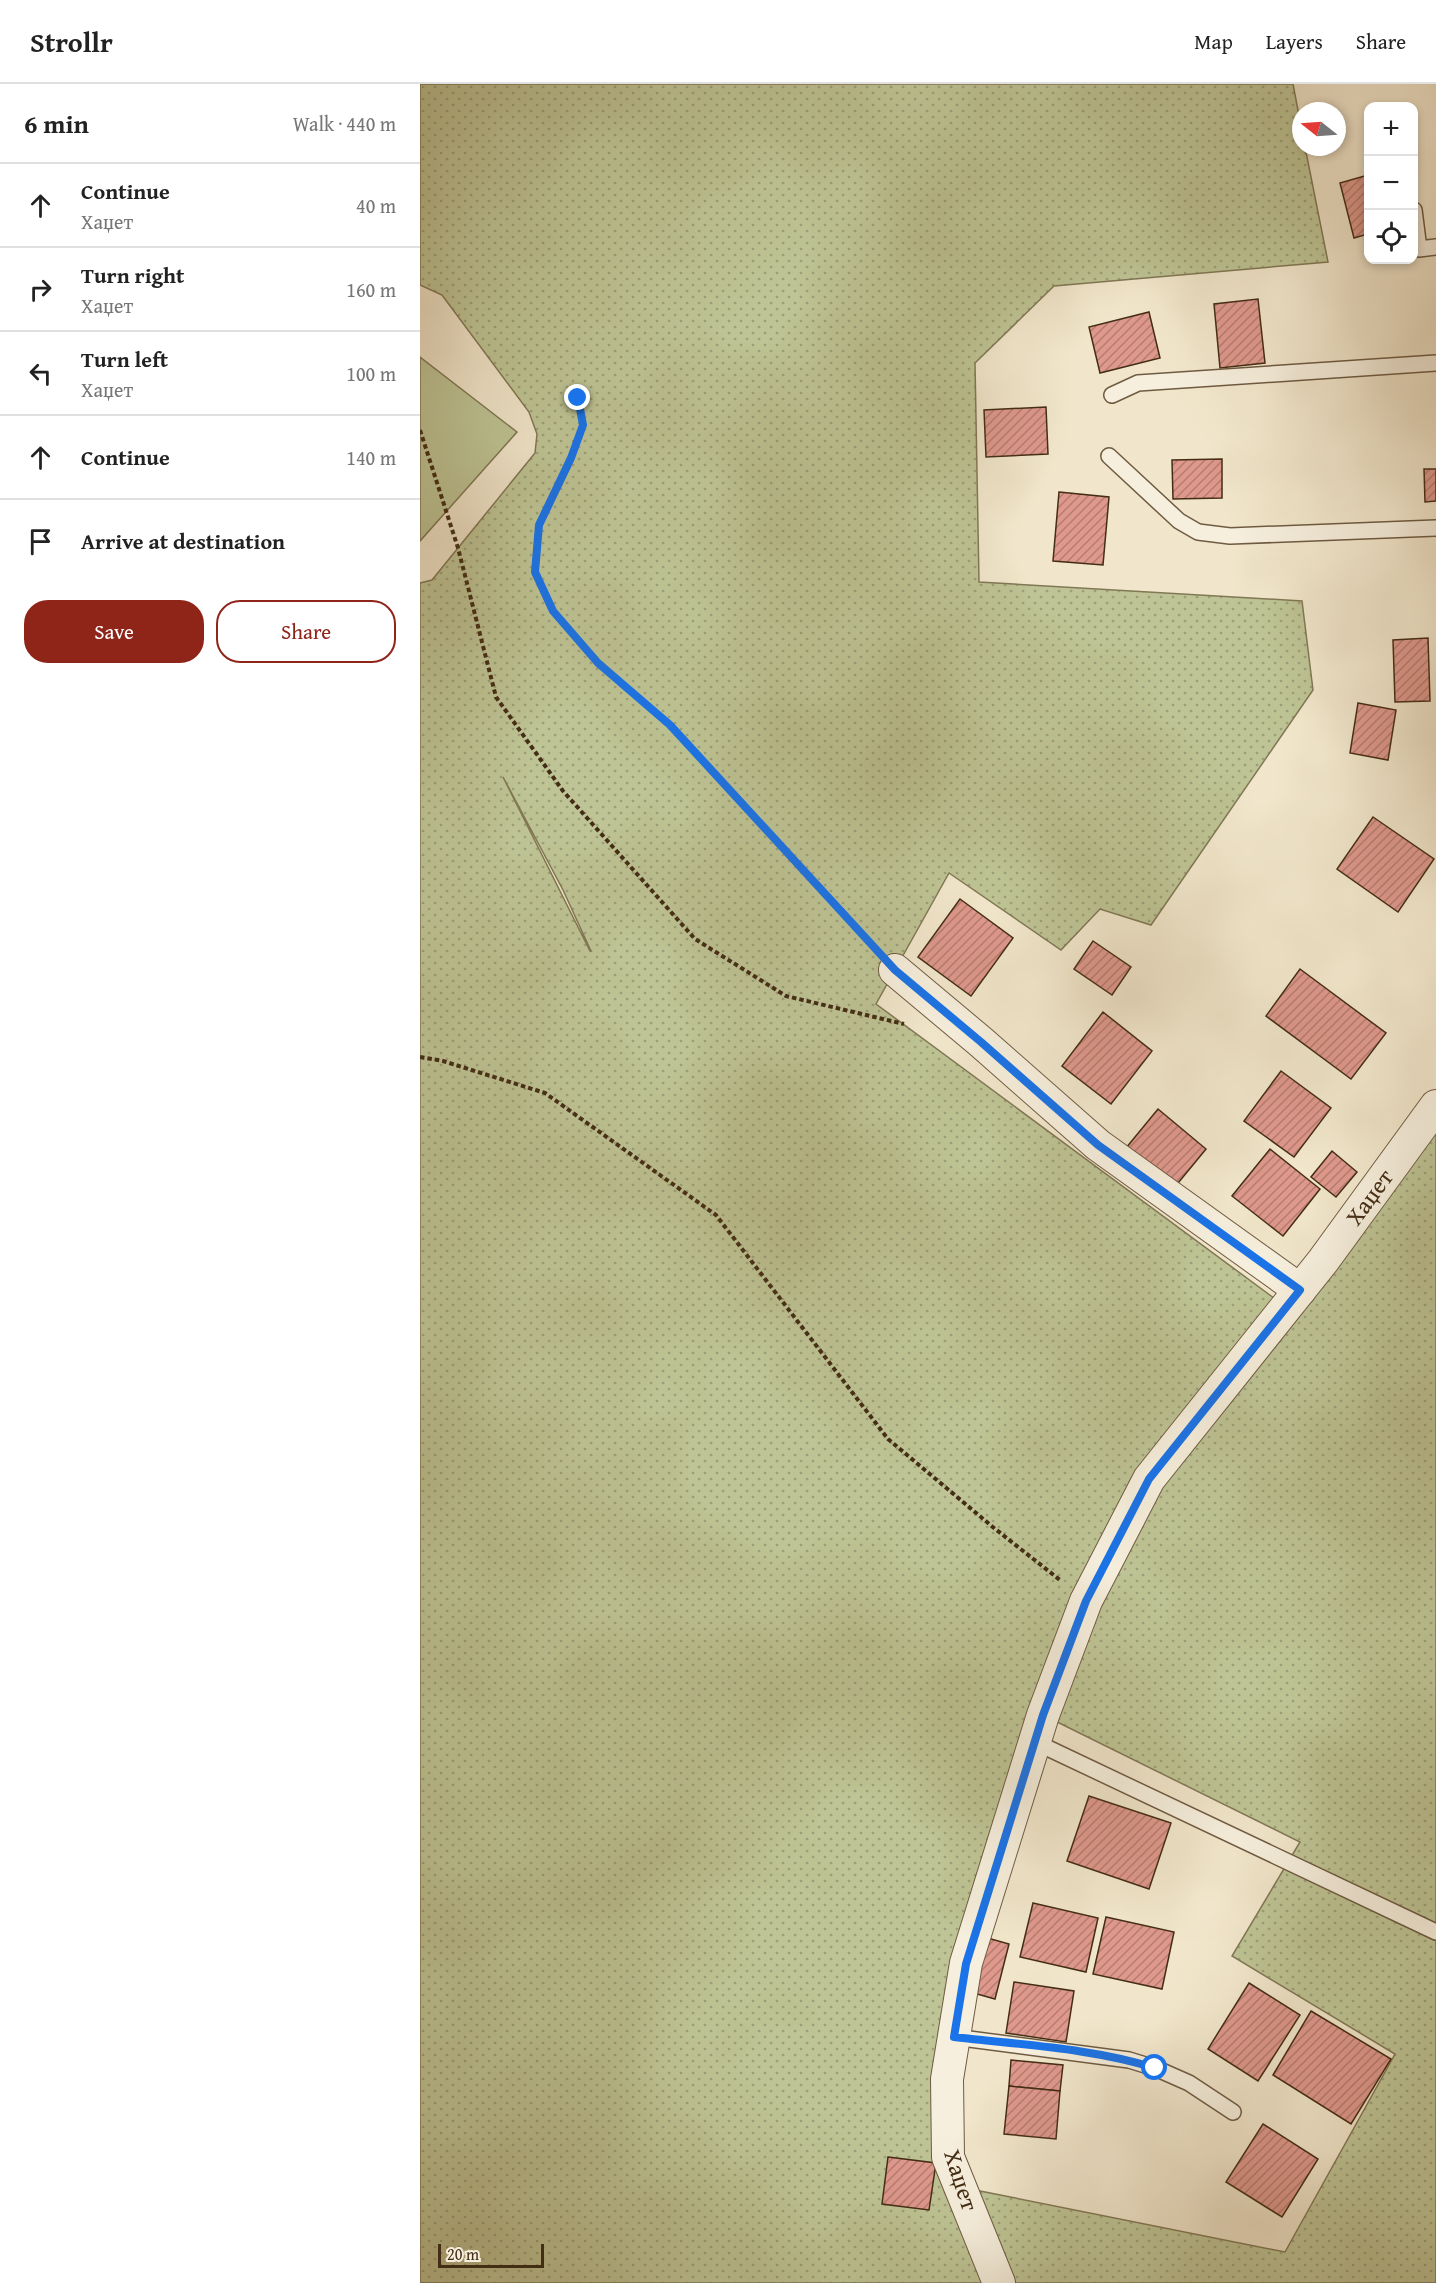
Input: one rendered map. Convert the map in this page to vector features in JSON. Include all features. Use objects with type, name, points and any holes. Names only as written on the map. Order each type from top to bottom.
[{"type":"street","points":[[895,970],[1098,1145],[1300,1290]]},
{"type":"street","name":"Хаџет","points":[[999,2283],[948,2157],[947,2079],[966,1964],[1043,1715],[1086,1601],[1149,1479],[1323,1262],[1436,1106]]},
{"type":"lane","points":[[1418,242],[1419,249],[1436,247]]},
{"type":"lane","points":[[1112,395],[1138,383],[1436,363]]},
{"type":"lane","points":[[1109,456],[1179,521],[1198,532],[1230,536],[1436,528]]},
{"type":"lane","points":[[1035,1742],[1436,1932]]},
{"type":"lane","points":[[954,2037],[1129,2060],[1155,2068],[1189,2083],[1233,2112]]},
{"type":"path","points":[[578,398],[583,425],[571,458],[539,525],[535,572],[553,611],[598,663],[670,725],[895,970]]},
{"type":"path","points":[[420,430],[458,548],[496,697],[563,790],[695,939],[786,996],[912,1026]]},
{"type":"path","points":[[420,1057],[443,1061],[545,1093],[716,1215],[888,1439],[1086,1601]]},
{"type":"green space","points":[[420,84],[1293,84],[1296,102],[1292,102],[1292,156],[1307,156],[1328,262],[1054,286],[975,363],[979,582],[1302,601],[1313,690],[1151,925],[1100,909],[1061,950],[949,873],[876,1004],[1286,1307],[1436,1106],[1436,2283],[420,2283],[420,583],[432,580],[535,453],[537,434],[529,412],[442,295],[420,285]],"holes":[[[503,777],[563,890],[591,951]],[[1043,1715],[1300,1842],[1232,1956],[1395,2054],[1285,2252],[960,2187],[947,2079]]]},
{"type":"green space","points":[[420,357],[517,432],[420,541]]},
{"type":"building","points":[[1364,176],[1364,235],[1354,238],[1340,183]]},
{"type":"building","points":[[1258,299],[1265,363],[1220,368],[1214,304]]},
{"type":"building","points":[[1149,312],[1160,358],[1100,373],[1089,327]]},
{"type":"building","points":[[1046,407],[1048,454],[986,457],[984,410]]},
{"type":"building","points":[[1222,459],[1222,498],[1173,499],[1172,460]]},
{"type":"building","points":[[1424,469],[1436,469],[1436,501],[1425,502]]},
{"type":"building","points":[[1059,492],[1109,497],[1103,565],[1053,561]]},
{"type":"building","points":[[1428,638],[1430,701],[1395,702],[1393,640]]},
{"type":"building","points":[[1358,703],[1396,710],[1388,760],[1350,753]]},
{"type":"building","points":[[1373,817],[1434,859],[1398,912],[1337,869]]},
{"type":"building","points":[[960,899],[1013,938],[971,996],[918,957]]},
{"type":"building","points":[[1093,941],[1131,967],[1112,995],[1074,969]]},
{"type":"building","points":[[1300,969],[1386,1033],[1351,1079],[1266,1016]]},
{"type":"building","points":[[1103,1012],[1152,1051],[1111,1104],[1062,1066]]},
{"type":"building","points":[[1281,1071],[1331,1108],[1294,1157],[1244,1121]]},
{"type":"building","points":[[1158,1109],[1206,1149],[1174,1188],[1126,1148]]},
{"type":"building","points":[[1270,1149],[1320,1189],[1283,1236],[1232,1196]]},
{"type":"building","points":[[1332,1151],[1357,1172],[1336,1197],[1311,1177]]},
{"type":"building","points":[[1089,1796],[1171,1823],[1149,1889],[1067,1861]]},
{"type":"building","points":[[1033,1903],[1098,1918],[1086,1972],[1020,1957]]},
{"type":"building","points":[[1106,1917],[1174,1932],[1162,1989],[1093,1974]]},
{"type":"building","points":[[984,1937],[1009,1944],[995,1999],[970,1992]]},
{"type":"building","points":[[1014,1982],[1074,1991],[1066,2042],[1006,2033]]},
{"type":"building","points":[[1249,1983],[1300,2015],[1258,2081],[1208,2049]]},
{"type":"building","points":[[1311,2011],[1391,2059],[1351,2124],[1273,2075]]},
{"type":"building","points":[[1011,2060],[1063,2065],[1060,2091],[1009,2086]]},
{"type":"building","points":[[1009,2086],[1060,2091],[1056,2139],[1004,2134]]},
{"type":"building","points":[[1263,2124],[1318,2159],[1282,2217],[1226,2182]]},
{"type":"building","points":[[888,2157],[936,2163],[929,2210],[882,2204]]},
{"type":"route","points":[[578,398],[583,425],[571,458],[539,525],[535,572],[553,611],[598,663],[670,725],[895,970],[1098,1145],[1300,1290],[1149,1479],[1086,1601],[1043,1715],[966,1964],[954,2037],[1098,2055],[1129,2060],[1155,2068]]}]
